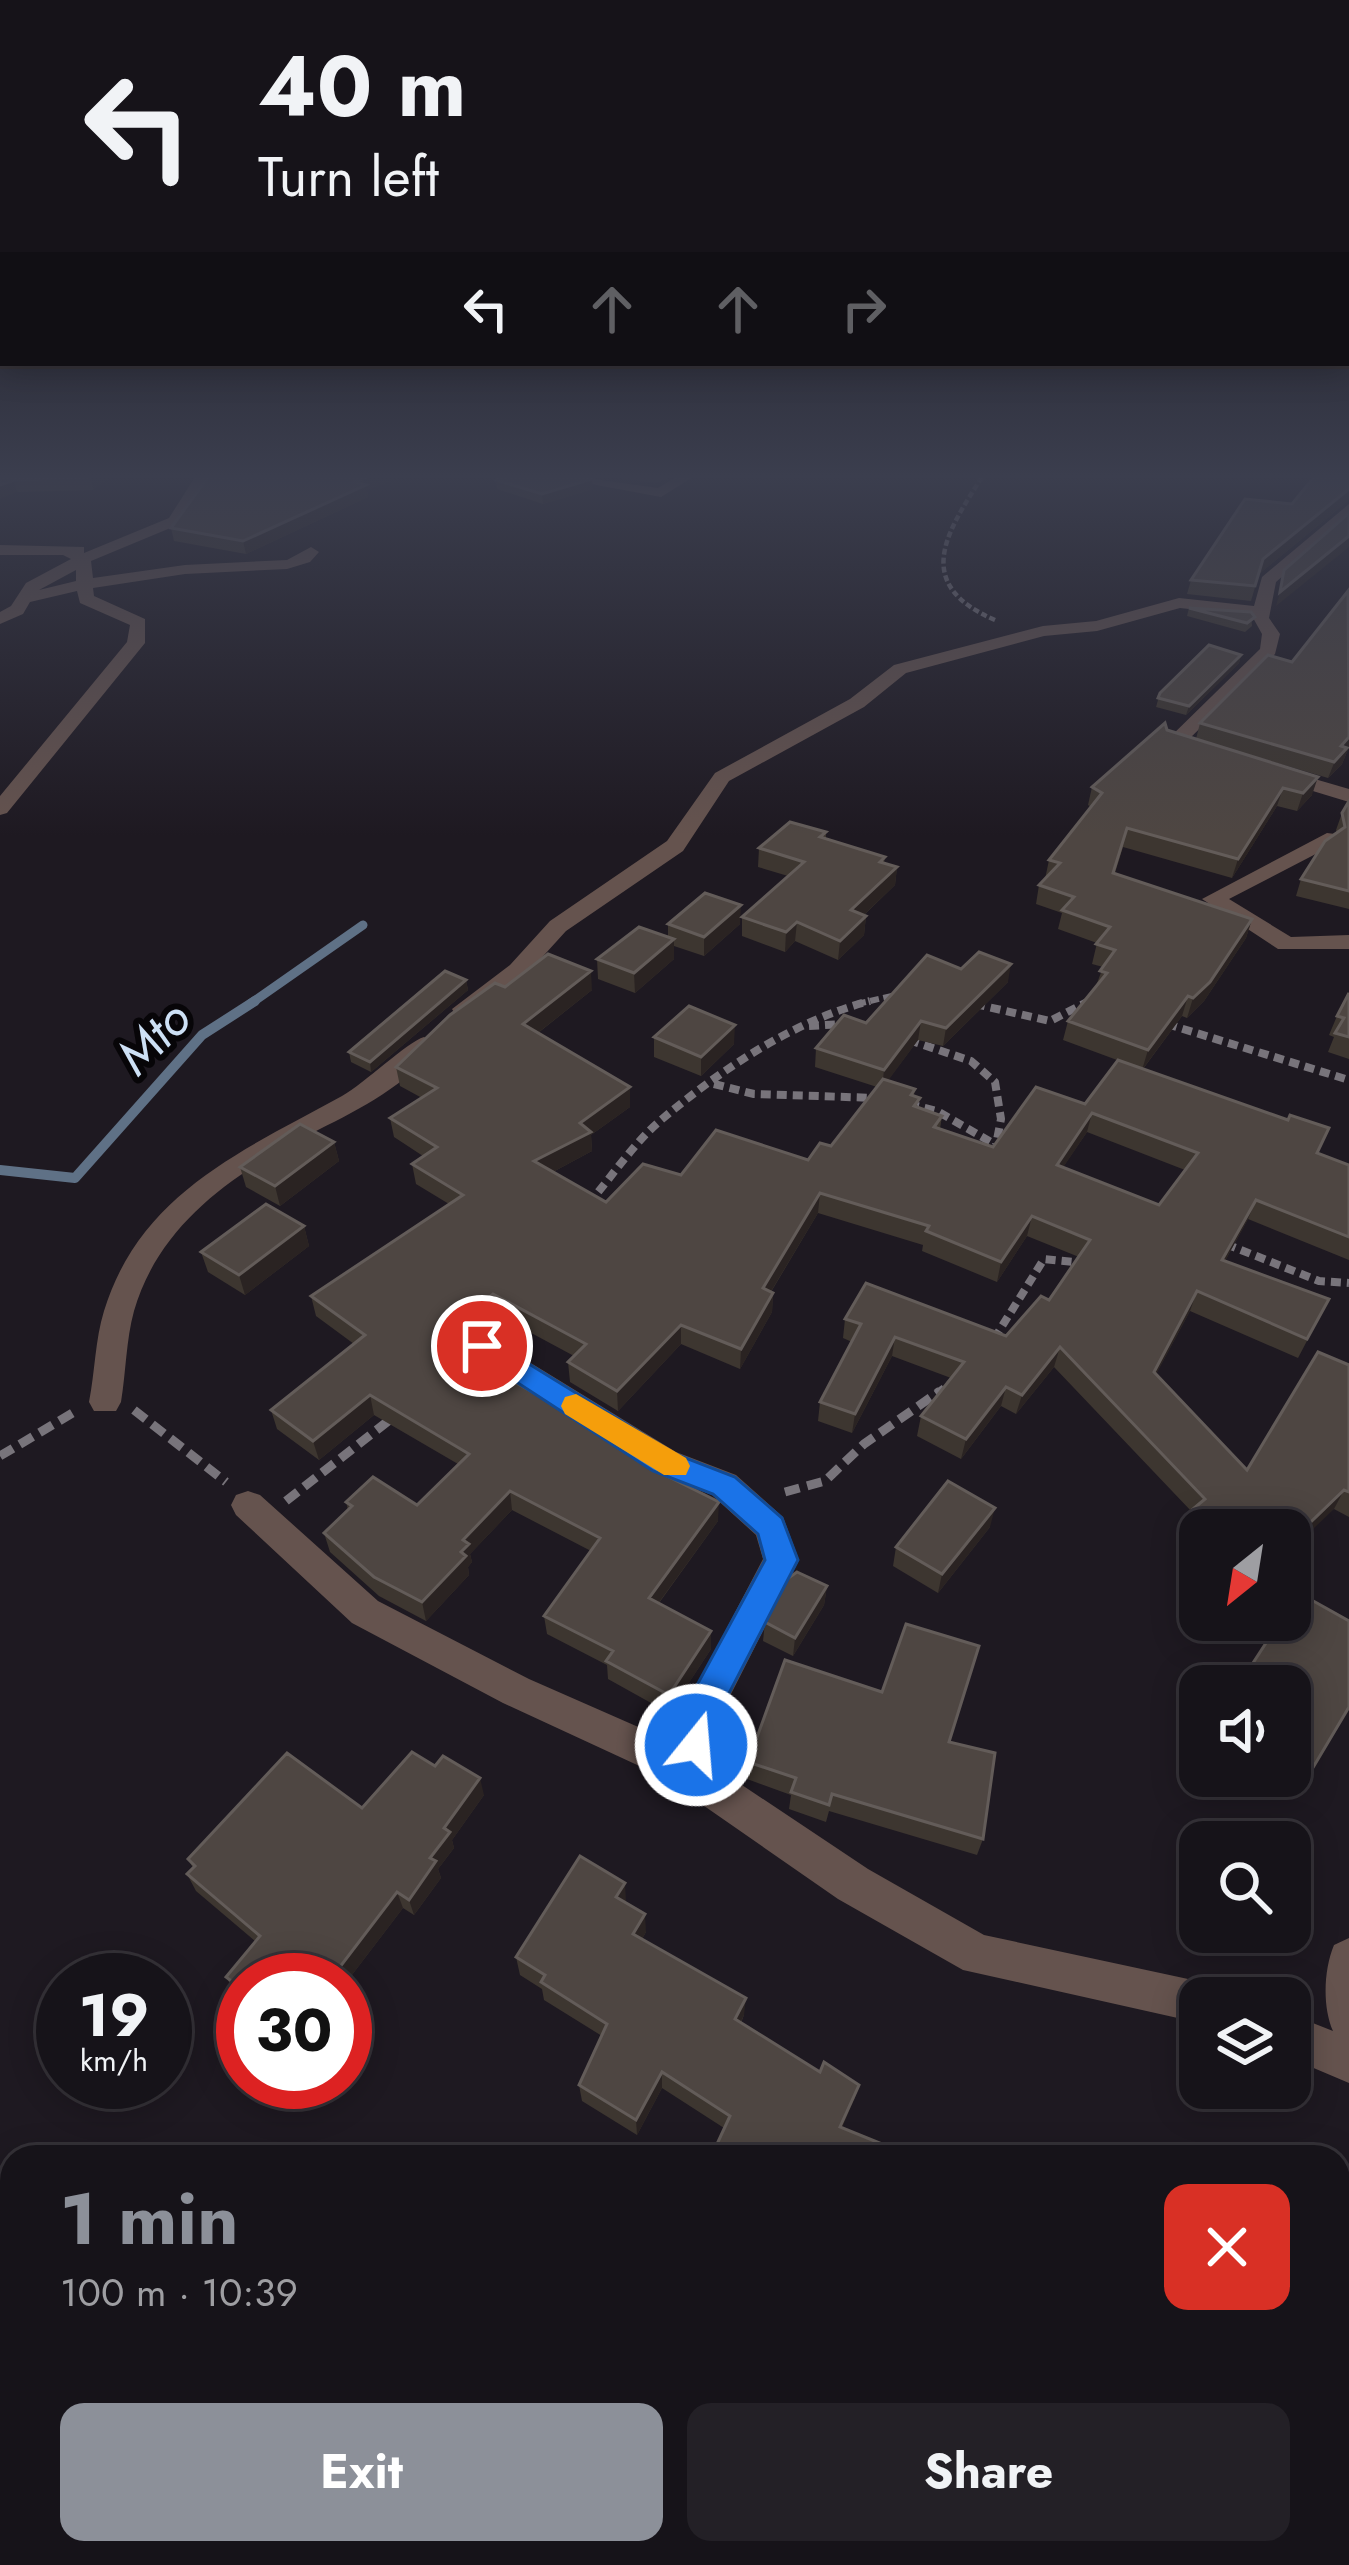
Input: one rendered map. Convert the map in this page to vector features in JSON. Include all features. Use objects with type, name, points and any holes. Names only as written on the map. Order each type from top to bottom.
[{"type":"street","points":[[0,619],[33,597]]},
{"type":"street","points":[[86,597],[139,623]]},
{"type":"street","points":[[0,808],[136,644],[136,612],[147,597]]},
{"type":"street","points":[[1196,750],[1174,743],[1269,650],[1271,634],[1262,612],[1265,597]]},
{"type":"street","points":[[105,1402],[119,1310],[147,1250],[202,1184],[284,1136],[366,1098],[441,1026],[518,970],[558,926],[675,846],[722,777],[857,704],[900,669],[1043,631],[1097,626],[1179,603],[1262,612]]},
{"type":"street","points":[[1264,770],[1349,796]]},
{"type":"street","points":[[1327,839],[1213,899],[1286,944],[1349,942]]},
{"type":"street","points":[[482,1346],[664,1462],[724,1486],[771,1527],[782,1560],[710,1696],[696,1745],[728,1801]]},
{"type":"street","points":[[256,1513],[365,1612],[516,1691],[674,1763],[853,1884],[978,1955],[1179,1997]]},
{"type":"street","points":[[1349,1960],[1349,2017]]},
{"type":"street","points":[[1311,2045],[1349,2060]]},
{"type":"path","points":[[962,597],[972,610],[1043,631]]},
{"type":"path","points":[[598,1215],[594,1197],[659,1121],[802,1027],[836,1010],[914,990]]},
{"type":"path","points":[[967,1002],[1050,1021],[1066,1017],[1080,1003],[1113,1008]]},
{"type":"path","points":[[1155,1020],[1349,1080]]},
{"type":"path","points":[[802,1027],[852,1023]]},
{"type":"path","points":[[890,1034],[977,1063],[999,1081],[1006,1111],[996,1145]]},
{"type":"path","points":[[714,1084],[754,1094],[880,1097]]},
{"type":"path","points":[[899,1102],[937,1112],[1011,1153]]},
{"type":"path","points":[[1211,1238],[1319,1281],[1349,1283]]},
{"type":"path","points":[[984,1348],[1001,1332],[1025,1281],[1044,1259],[1089,1264]]},
{"type":"path","points":[[724,1486],[796,1493],[825,1481],[863,1444],[957,1378]]},
{"type":"path","points":[[0,1456],[88,1403],[122,1402],[164,1431],[256,1513],[397,1413]]},
{"type":"building","points":[[1348,597],[1349,737],[1341,746],[1347,748],[1334,762],[1200,723],[1268,655],[1292,662]]},
{"type":"building","points":[[1189,608],[1251,612],[1255,617],[1247,623]]},
{"type":"building","points":[[1209,645],[1241,655],[1189,706],[1158,698],[1160,693]]},
{"type":"building","points":[[1165,723],[1167,730],[1318,777],[1303,793],[1283,788],[1238,859],[1127,828],[1113,873],[1252,919],[1210,982],[1193,998],[1188,996],[1148,1050],[1068,1021],[1107,973],[1100,971],[1115,950],[1096,944],[1110,927],[1062,910],[1074,897],[1039,885],[1060,863],[1049,860],[1102,793],[1092,787]]},
{"type":"building","points":[[1349,801],[1349,891],[1301,879],[1325,841],[1345,827],[1342,813]]},
{"type":"building","points":[[790,822],[826,832],[820,837],[885,857],[880,862],[897,867],[851,910],[866,916],[840,941],[797,922],[786,932],[742,917],[804,862],[759,848]]},
{"type":"building","points":[[705,893],[741,905],[704,937],[668,924]]},
{"type":"building","points":[[639,927],[674,939],[634,973],[597,959]]},
{"type":"building","points":[[979,952],[1011,964],[946,1028],[921,1021],[884,1070],[816,1048],[844,1015],[866,1023],[927,955],[961,969]]},
{"type":"building","points":[[548,954],[591,971],[523,1024],[630,1087],[580,1123],[591,1132],[534,1161],[606,1202],[643,1164],[681,1175],[716,1130],[808,1160],[820,1143],[831,1146],[883,1079],[915,1089],[911,1095],[920,1098],[914,1106],[942,1116],[934,1127],[993,1147],[1036,1087],[1085,1104],[1118,1060],[1288,1120],[1290,1115],[1329,1128],[1317,1153],[1349,1165],[1349,1237],[1256,1200],[1222,1260],[1329,1299],[1307,1339],[1197,1291],[1154,1372],[1247,1470],[1318,1352],[1349,1365],[1349,1492],[1344,1490],[1311,1522],[1311,1509],[1193,1509],[1205,1499],[1060,1347],[1022,1395],[1006,1387],[966,1439],[921,1416],[964,1362],[895,1337],[855,1414],[820,1402],[861,1324],[845,1319],[866,1283],[1006,1336],[1041,1296],[1049,1300],[1090,1240],[1032,1216],[1001,1262],[926,1231],[929,1226],[820,1193],[763,1288],[773,1293],[741,1349],[681,1325],[617,1391],[568,1362],[586,1344],[493,1294],[439,1340],[536,1394],[543,1387],[591,1418],[586,1423],[653,1458],[647,1466],[719,1502],[649,1598],[711,1631],[669,1695],[606,1661],[613,1651],[544,1616],[600,1538],[510,1491],[463,1540],[469,1544],[461,1552],[466,1556],[422,1602],[374,1577],[324,1533],[352,1506],[346,1502],[373,1477],[417,1505],[469,1454],[370,1395],[313,1441],[271,1410],[365,1335],[311,1296],[463,1195],[412,1164],[437,1147],[390,1118],[437,1088],[396,1067],[450,1015],[495,983],[505,987]],"holes":[[[1092,1113],[1198,1153],[1159,1205],[1057,1165]]]},
{"type":"building","points":[[445,971],[466,980],[370,1062],[349,1052]]},
{"type":"building","points":[[1349,993],[1349,1037],[1335,1033],[1344,1018],[1337,1016]]},
{"type":"building","points":[[689,1006],[735,1025],[701,1057],[654,1037]]},
{"type":"building","points":[[300,1124],[334,1142],[275,1186],[240,1167]]},
{"type":"building","points":[[266,1204],[304,1226],[239,1275],[201,1252]]},
{"type":"building","points":[[948,1481],[995,1508],[942,1574],[896,1547]]},
{"type":"building","points":[[797,1572],[827,1586],[795,1638],[765,1622],[787,1579]]},
{"type":"building","points":[[1311,1600],[1349,1621],[1349,1707],[1311,1771],[1311,1665],[1252,1665],[1267,1641],[1311,1641]]},
{"type":"building","points":[[906,1624],[979,1646],[949,1742],[995,1753],[983,1839],[832,1794],[829,1805],[791,1792],[796,1778],[748,1762],[785,1660],[882,1692]]},
{"type":"building","points":[[412,1752],[435,1766],[443,1756],[480,1778],[444,1828],[450,1832],[430,1858],[436,1861],[409,1900],[397,1892],[351,1953],[246,1953],[260,1936],[187,1874],[195,1866],[188,1859],[287,1753],[362,1808]]},
{"type":"building","points":[[580,1856],[625,1883],[616,1897],[645,1914],[633,1934],[746,1998],[735,2019],[820,2072],[824,2062],[859,2085],[840,2127],[884,2145],[717,2145],[730,2116],[662,2072],[636,2120],[579,2085],[607,2024],[541,1982],[545,1975],[516,1957]]},
{"type":"waterway","name":"Mto","points":[[250,1004],[363,925]]},
{"type":"waterway","name":"Mto","points":[[0,1170],[75,1178],[202,1035],[255,1001]]},
{"type":"slow traffic","points":[[576,1406],[675,1466]]},
{"type":"route","points":[[482,1346],[664,1462],[724,1486],[771,1527],[782,1560],[710,1696],[696,1745]]}]
